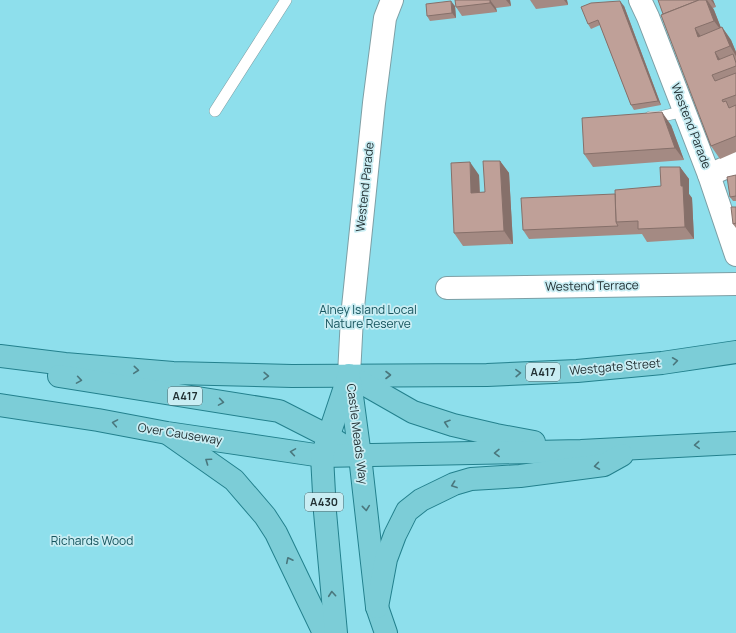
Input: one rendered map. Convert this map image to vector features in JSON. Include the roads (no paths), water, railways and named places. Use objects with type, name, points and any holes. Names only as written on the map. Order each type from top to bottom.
[{"type":"main road","name":"Westgate Street","points":[[349,376],[487,375],[577,371],[662,363],[736,352]]},
{"type":"main road","name":"A417","points":[[0,356],[65,364],[173,373],[349,376],[413,412],[453,425],[496,435],[581,451]]},
{"type":"main road","name":"A417","points":[[0,362],[24,371],[279,411],[325,446]]},
{"type":"main road","name":"Castle Meads Way","points":[[336,633],[324,512],[325,446],[349,376]]},
{"type":"main road","name":"Castle Meads Way","points":[[349,376],[360,456],[377,607],[386,633]]},
{"type":"main road","name":"Over Causeway","points":[[0,405],[98,420],[167,433],[325,446],[360,456]]},
{"type":"main road","points":[[167,433],[234,480],[265,516],[276,533],[324,633]]},
{"type":"main road","name":"A417","points":[[360,456],[581,451],[736,443]]},
{"type":"main road","points":[[377,607],[386,559],[395,535],[407,511],[421,500],[454,484],[471,479],[520,476],[604,464],[632,449]]},
{"type":"street","name":"Westend Parade","points":[[349,376],[352,317],[374,103],[385,18],[392,0]]},
{"type":"street","name":"Westend Parade","points":[[640,0],[710,175],[736,255]]},
{"type":"street","points":[[710,175],[736,163]]},
{"type":"street","name":"Westend Terrace","points":[[447,288],[736,284]]},
{"type":"lane","points":[[215,111],[286,0]]},
{"type":"lane","points":[[636,118],[659,117],[685,111]]},
{"type":"park label","name":"Alney Island Local Nature Reserve","points":[[368,317]]},
{"type":"park label","name":"Richards Wood","points":[[92,541]]}]
